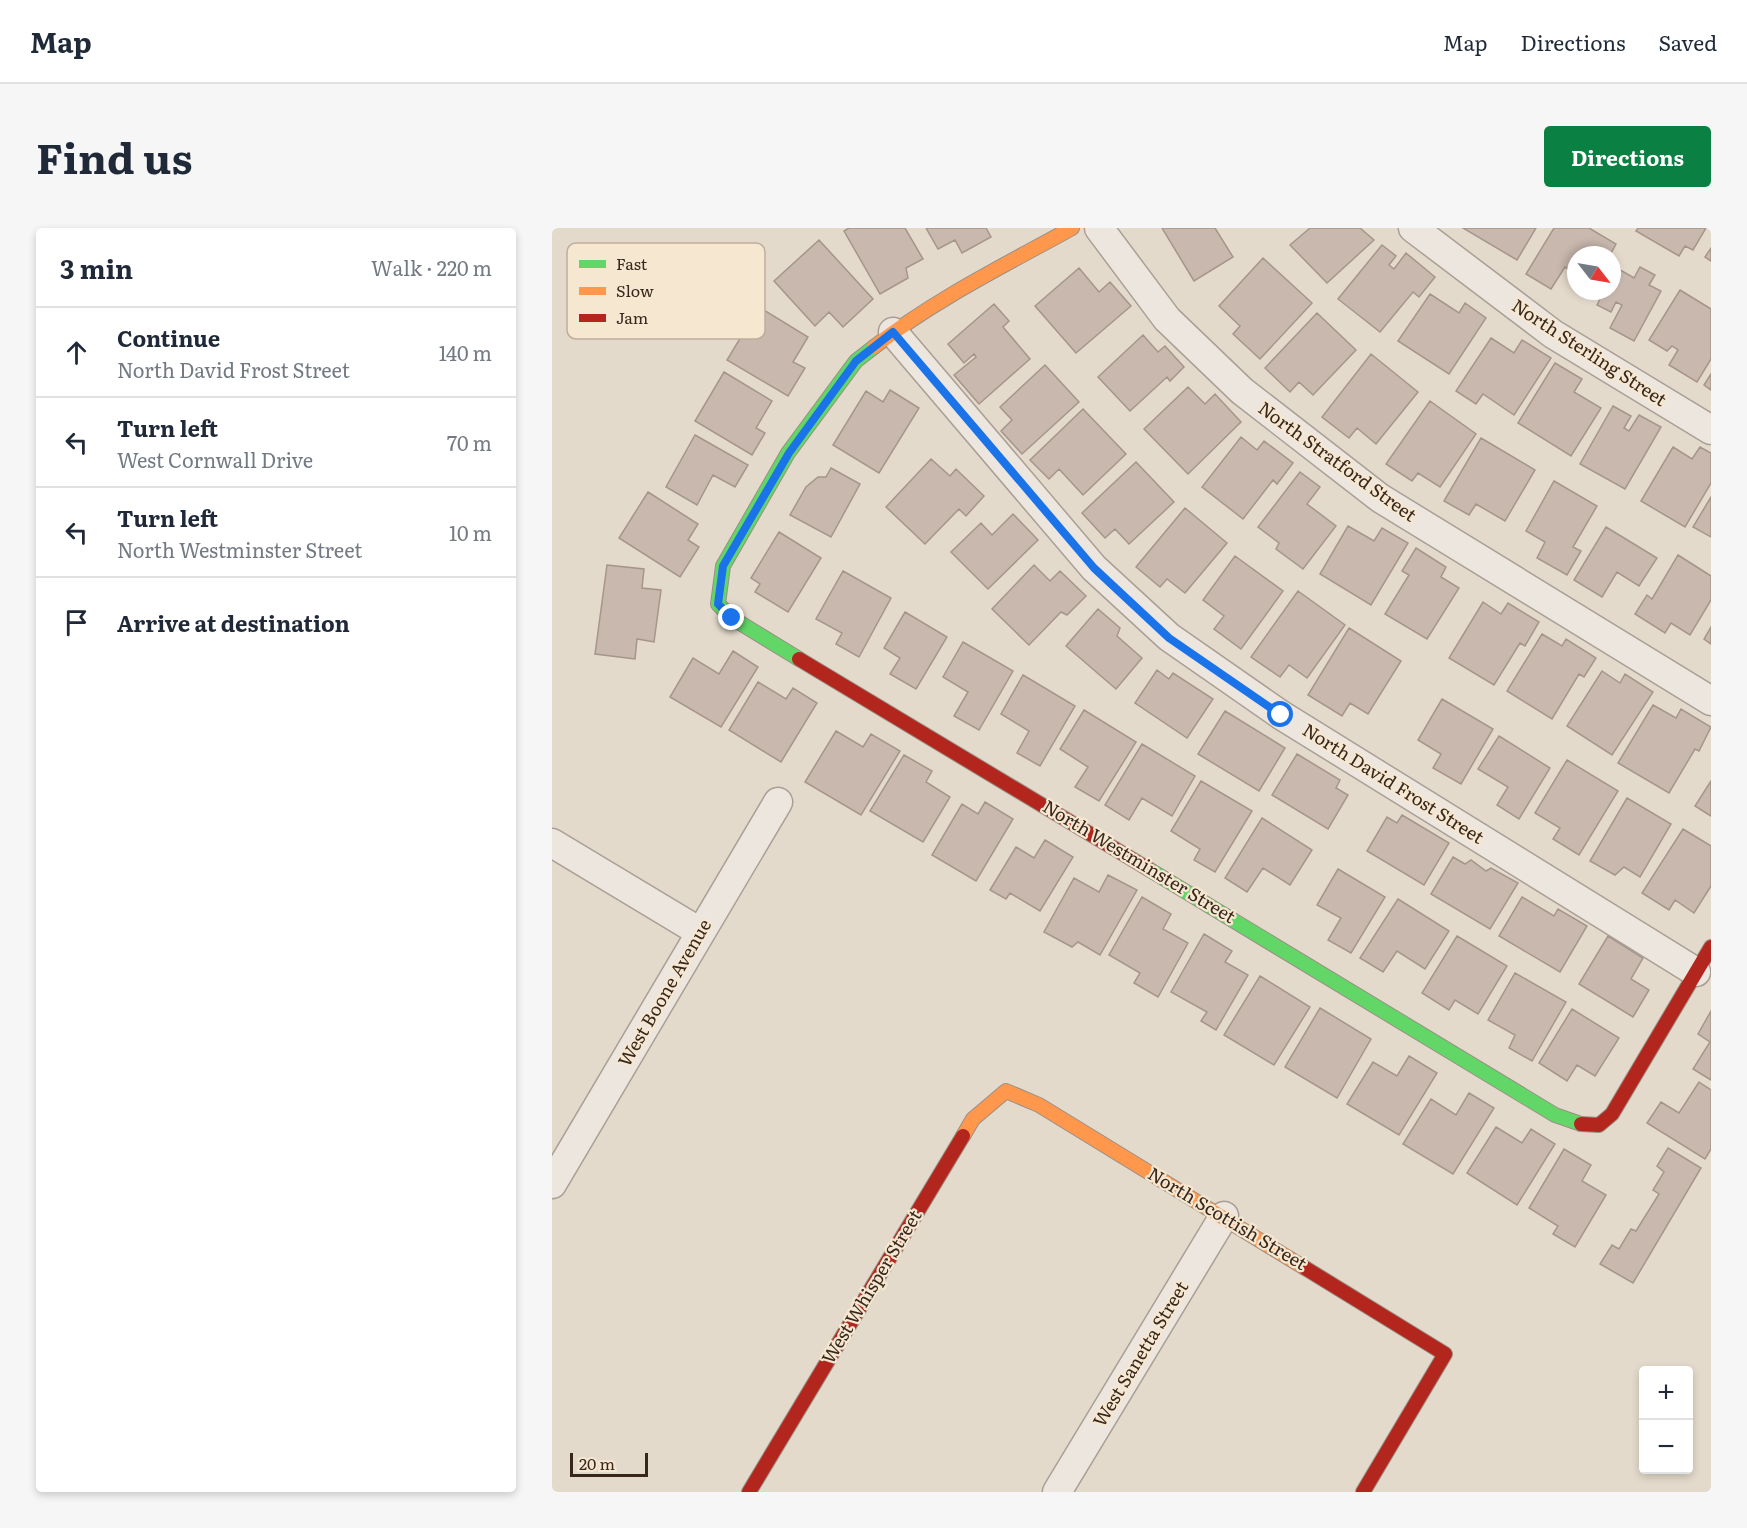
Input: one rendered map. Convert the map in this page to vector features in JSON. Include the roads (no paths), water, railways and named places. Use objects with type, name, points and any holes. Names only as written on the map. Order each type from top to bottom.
[{"type":"street","points":[[893,332],[987,275],[1072,228]]},
{"type":"street","name":"North Stratford Street","points":[[1099,228],[1167,319],[1242,391],[1380,498],[1711,701]]},
{"type":"street","name":"North Sterling Street","points":[[1413,228],[1553,334],[1711,430]]},
{"type":"street","name":"North Westminster Street","points":[[893,332],[856,361],[815,414],[789,453],[723,566],[718,604],[732,618],[1555,1114],[1583,1125],[1599,1125],[1612,1114],[1696,972]]},
{"type":"street","name":"North David Frost Street","points":[[893,332],[1094,568],[1169,638],[1281,715],[1696,972]]},
{"type":"street","name":"West Boone Avenue","points":[[552,1184],[778,802]]},
{"type":"street","points":[[552,843],[700,932]]},
{"type":"street","points":[[1696,972],[1711,947]]},
{"type":"street","name":"North Scottish Street","points":[[1006,1091],[1039,1105],[1224,1216],[1445,1354],[1363,1492]]},
{"type":"street","name":"West Whisper Street","points":[[749,1492],[973,1119],[1006,1091]]},
{"type":"street","name":"West Sanetta Street","points":[[1058,1492],[1224,1216]]}]
